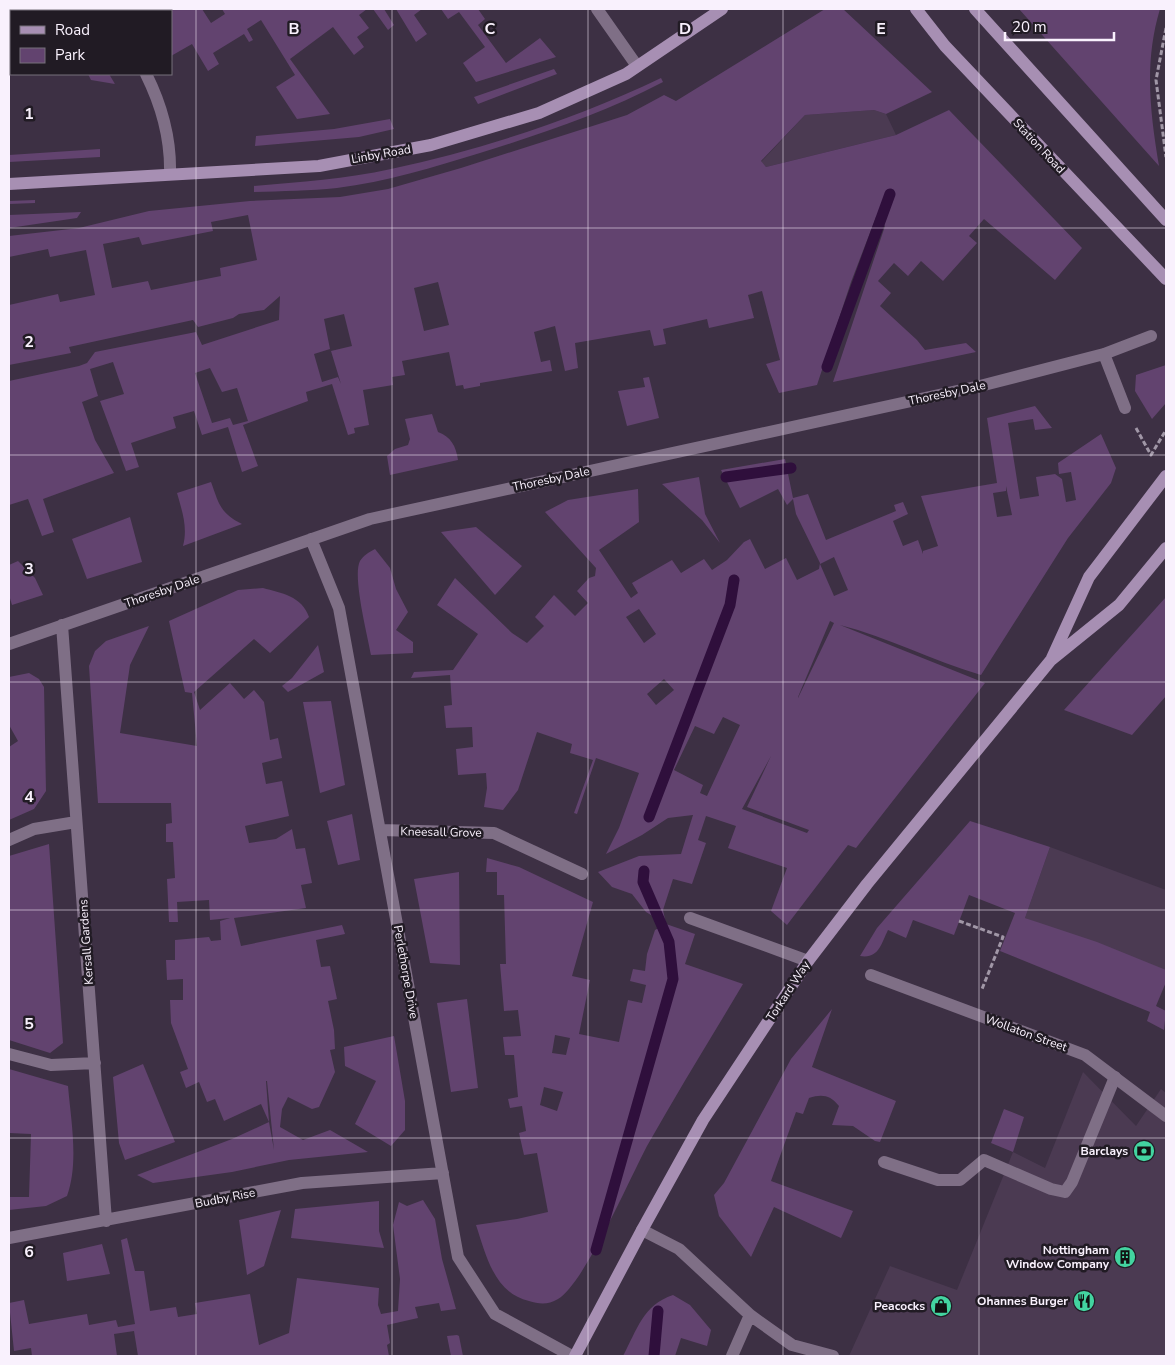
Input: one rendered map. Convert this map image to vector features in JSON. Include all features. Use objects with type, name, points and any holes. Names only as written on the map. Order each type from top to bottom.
[{"type":"street","points":[[597,9],[637,66]]},
{"type":"street","name":"Linby Road","points":[[9,184],[319,166],[431,145],[539,113],[626,74],[722,9]]},
{"type":"street","name":"Station Road","points":[[916,9],[945,46],[1166,279]]},
{"type":"street","points":[[975,9],[1166,220]]},
{"type":"street","points":[[146,75],[164,115],[171,156],[170,174]]},
{"type":"street","name":"Thoresby Dale","points":[[9,644],[370,519],[980,386],[1104,354],[1151,336]]},
{"type":"street","points":[[1104,354],[1125,408]]},
{"type":"street","points":[[1051,660],[1089,577],[1166,476]]},
{"type":"street","name":"Perlethorpe Drive","points":[[311,539],[339,608],[458,1258],[495,1314],[574,1356]]},
{"type":"street","points":[[1051,660],[1119,604],[1166,548]]},
{"type":"street","name":"Kersall Gardens","points":[[62,625],[106,1221]]},
{"type":"street","name":"Torkard Way","points":[[574,1356],[703,1120],[808,961],[867,884],[1051,660]]},
{"type":"street","points":[[9,840],[34,829],[76,822]]},
{"type":"street","name":"Kneesall Grove","points":[[380,830],[494,833],[582,874]]},
{"type":"street","points":[[690,918],[808,961]]},
{"type":"street","name":"Wollaton Street","points":[[871,975],[1085,1055],[1166,1116]]},
{"type":"street","points":[[9,1054],[51,1065],[94,1063]]},
{"type":"street","points":[[884,1162],[938,1180],[960,1180],[984,1160],[1051,1189],[1065,1192],[1072,1182],[1115,1077]]},
{"type":"street","name":"Budby Rise","points":[[9,1238],[302,1183],[443,1173]]},
{"type":"street","points":[[642,1230],[679,1249],[750,1315],[792,1345],[833,1356]]},
{"type":"street","points":[[732,1356],[750,1315]]},
{"type":"path","points":[[1166,28],[1156,80],[1166,157]]},
{"type":"path","points":[[1125,408],[1151,455],[1166,430]]},
{"type":"path","points":[[959,921],[1003,937],[973,1013]]},
{"type":"shaded area","points":[[874,110],[886,114],[896,135],[766,167],[761,162],[805,115]]},
{"type":"shaded area","points":[[1050,847],[1166,890],[1166,972],[1025,918]]},
{"type":"shaded area","points":[[1083,1072],[1136,1126],[1161,1089],[1166,1093],[1166,1356],[849,1356],[890,1266],[957,1290],[1013,1152],[1045,1168]]},
{"type":"green space","points":[[202,9],[211,23],[225,14],[222,9],[367,9],[359,15],[369,28],[357,37],[364,47],[354,55],[333,27],[290,59],[330,114],[297,119],[276,87],[295,75],[261,20],[247,29],[253,40],[249,42],[244,34],[213,53],[219,64],[208,71],[192,44],[172,55],[172,10],[146,10]]},
{"type":"green space","points":[[373,9],[384,9],[394,25],[388,30]]},
{"type":"green space","points":[[396,9],[422,9],[414,15],[427,34],[416,42]]},
{"type":"green space","points":[[441,9],[478,9],[485,19],[478,25],[506,63],[540,38],[556,57],[476,82],[463,63],[485,47],[459,12],[448,19]]},
{"type":"green space","points":[[825,9],[843,9],[932,92],[886,114],[874,110],[805,115],[761,161],[766,167],[896,135],[949,110],[1082,248],[1055,280],[984,219],[969,236],[977,243],[943,281],[921,261],[908,276],[894,263],[878,281],[891,293],[880,306],[917,340],[925,350],[966,343],[976,352],[833,382],[885,226],[876,217],[851,282],[817,385],[779,393],[766,364],[780,360],[762,291],[748,295],[754,318],[709,328],[707,319],[663,329],[666,344],[654,346],[650,330],[575,343],[578,368],[565,371],[555,326],[534,332],[541,362],[550,360],[552,371],[480,383],[480,386],[464,389],[463,385],[456,386],[449,352],[402,361],[405,375],[392,377],[393,385],[363,390],[369,425],[354,428],[355,433],[348,435],[332,384],[306,392],[308,401],[243,425],[258,466],[242,472],[228,427],[202,435],[194,411],[173,417],[176,428],[131,443],[139,467],[126,471],[100,401],[124,394],[113,362],[90,369],[98,396],[82,402],[95,440],[114,473],[43,499],[54,532],[42,536],[28,499],[9,505],[9,381],[79,366],[87,363],[95,352],[196,332],[202,345],[279,320],[280,296],[264,310],[239,314],[233,318],[198,327],[193,320],[69,347],[71,353],[9,365],[9,305],[58,294],[60,302],[95,295],[86,250],[50,257],[48,249],[9,257],[9,236],[79,228],[149,211],[250,201],[340,197],[388,189],[461,168],[627,115],[664,95],[676,101]],"holes":[[[248,215],[257,260],[220,268],[221,276],[151,290],[148,281],[112,288],[103,244],[139,237],[142,245],[213,231],[211,222]],[[438,282],[449,325],[424,331],[414,288]],[[344,314],[352,346],[331,351],[341,384],[338,377],[322,382],[314,354],[330,349],[324,319]],[[210,368],[222,392],[237,388],[248,421],[233,425],[230,418],[212,423],[195,373]]]},
{"type":"green space","points":[[1019,9],[1160,9],[1155,29],[1150,68],[1151,107],[1159,166]]},
{"type":"green space","points":[[10,18],[10,61],[9,58]]},
{"type":"green space","points":[[554,69],[557,74],[478,104],[474,97]]},
{"type":"green space","points":[[88,75],[110,75],[115,84],[91,80]]},
{"type":"green space","points":[[661,78],[663,82],[641,93],[573,122],[427,169],[374,182],[337,188],[254,192],[254,186],[357,175],[391,169],[460,152],[562,120]]},
{"type":"green space","points":[[390,119],[394,129],[359,137],[255,146],[256,136],[334,129]]},
{"type":"green space","points":[[100,149],[100,157],[9,162],[9,155]]},
{"type":"green space","points":[[35,200],[35,203],[9,204],[9,201]]},
{"type":"green space","points":[[81,212],[77,218],[9,228],[9,215]]},
{"type":"green space","points":[[1166,365],[1166,403],[1152,419],[1135,391],[1136,375]]},
{"type":"green space","points":[[649,377],[659,418],[627,426],[618,391],[645,387],[643,378]]},
{"type":"green space","points":[[1035,406],[1052,428],[1035,430],[1033,419],[1008,423],[1020,499],[1039,496],[1036,477],[1055,474],[1062,479],[1066,502],[1076,500],[1071,472],[1059,474],[1058,463],[1101,434],[1116,468],[1111,483],[1068,538],[981,675],[876,636],[840,625],[985,683],[856,848],[848,845],[787,925],[771,911],[787,868],[728,848],[736,826],[706,816],[698,840],[706,843],[692,884],[673,879],[663,910],[666,924],[646,912],[632,894],[612,887],[598,872],[639,856],[681,854],[693,815],[668,818],[642,835],[606,854],[619,828],[639,773],[596,758],[577,814],[574,813],[593,760],[570,753],[572,744],[537,732],[518,790],[503,810],[484,807],[487,788],[486,773],[458,775],[456,749],[473,747],[472,727],[446,728],[444,706],[452,705],[450,675],[411,678],[414,672],[453,670],[478,634],[437,605],[455,578],[512,633],[527,643],[544,626],[535,617],[554,595],[575,616],[588,603],[577,591],[589,578],[595,576],[596,568],[545,512],[568,500],[638,489],[639,522],[599,550],[631,598],[638,593],[632,583],[672,560],[681,573],[704,559],[712,570],[727,560],[744,542],[750,539],[765,569],[786,558],[797,580],[819,569],[820,563],[796,514],[793,499],[787,505],[778,489],[740,508],[721,470],[785,459],[793,498],[808,494],[826,540],[896,511],[894,505],[903,502],[908,514],[893,521],[903,546],[918,540],[923,554],[923,551],[938,546],[921,496],[997,483],[987,418]],"holes":[[[1006,486],[1012,515],[997,517],[993,493],[1006,491]],[[834,557],[848,590],[834,596],[820,564]],[[639,609],[656,634],[644,643],[626,617]],[[830,621],[834,623],[798,697]],[[664,679],[674,690],[656,705],[647,694]],[[723,717],[740,725],[707,796],[700,793],[703,785],[674,770],[695,726],[714,734]],[[771,756],[747,807],[809,830],[807,833],[742,809]]]},
{"type":"green space","points":[[432,414],[438,432],[452,443],[458,460],[390,475],[387,456],[395,449],[408,445],[410,439],[405,419]]},
{"type":"green space","points":[[699,477],[705,514],[720,543],[702,520],[662,484]]},
{"type":"green space","points":[[211,482],[221,507],[229,516],[242,524],[183,546],[185,526],[177,493]]},
{"type":"green space","points":[[130,517],[142,562],[87,579],[72,539]]},
{"type":"green space","points":[[476,527],[522,566],[495,595],[441,532]]},
{"type":"green space","points":[[375,549],[390,568],[396,589],[408,612],[396,630],[413,642],[413,653],[371,655],[359,593],[358,569],[361,559]]},
{"type":"green space","points":[[18,561],[35,578],[43,595],[12,605],[9,595],[9,565]]},
{"type":"green space","points":[[263,588],[290,596],[301,604],[309,617],[270,653],[254,639],[194,692],[200,710],[230,683],[244,699],[254,690],[264,702],[270,740],[278,738],[282,758],[262,763],[266,784],[282,781],[289,816],[245,826],[249,843],[276,839],[292,829],[296,849],[305,848],[312,883],[301,885],[306,908],[234,918],[241,946],[342,925],[345,934],[316,940],[321,967],[330,966],[337,999],[328,1001],[334,1030],[335,1049],[330,1050],[335,1072],[319,1107],[312,1109],[288,1097],[282,1109],[280,1127],[303,1140],[330,1130],[368,1152],[289,1160],[232,1172],[153,1183],[137,1175],[232,1139],[269,1122],[261,1104],[224,1121],[215,1099],[207,1102],[199,1082],[186,1088],[180,1072],[188,1069],[171,1023],[170,1000],[183,1000],[183,979],[167,980],[166,960],[175,960],[175,940],[209,937],[211,941],[221,940],[220,921],[230,918],[210,920],[209,900],[177,902],[178,922],[169,922],[167,879],[175,878],[173,842],[166,842],[166,824],[172,823],[171,803],[98,803],[89,666],[95,651],[106,641],[149,626],[130,665],[120,733],[197,746],[192,693],[185,692],[169,621],[238,590]],"holes":[[[267,1081],[274,1150],[269,1122]]]},
{"type":"green space","points":[[1166,597],[1166,696],[1132,735],[1064,710]]},
{"type":"green space","points":[[318,645],[324,672],[288,692],[282,686],[292,678]]},
{"type":"green space","points":[[29,673],[39,679],[44,687],[46,791],[34,809],[9,820],[9,747],[18,741],[9,725],[9,677]]},
{"type":"green space","points":[[331,701],[345,785],[320,793],[303,702]]},
{"type":"green space","points":[[352,814],[360,860],[338,865],[327,821]]},
{"type":"green space","points":[[970,821],[1050,847],[1025,918],[1097,942],[1166,970],[1166,982],[1156,1006],[1166,1011],[1164,1030],[1147,1021],[1150,1012],[1000,951],[1015,913],[969,895],[954,935],[913,920],[906,938],[888,930],[875,953],[860,956],[877,928]]},
{"type":"green space","points":[[49,844],[63,1043],[50,1053],[9,1040],[9,856]]},
{"type":"green space","points":[[487,858],[519,867],[593,902],[572,976],[590,980],[579,1034],[619,1042],[628,1000],[642,1003],[646,985],[630,981],[633,969],[645,971],[647,954],[655,930],[666,924],[695,934],[685,964],[743,984],[647,1146],[606,1229],[569,1289],[558,1299],[551,1302],[536,1303],[517,1297],[507,1290],[493,1271],[476,1225],[548,1212],[537,1153],[524,1155],[519,1133],[526,1131],[522,1106],[510,1108],[508,1099],[518,1097],[514,1055],[505,1055],[503,1037],[521,1036],[518,1010],[504,1011],[500,964],[506,964],[504,895],[497,895],[497,872],[486,872]],"holes":[[[555,1035],[570,1038],[566,1055],[552,1053]],[[544,1087],[563,1092],[557,1111],[540,1105]]]},
{"type":"green space","points":[[459,872],[460,965],[430,963],[414,879]]},
{"type":"green space","points":[[467,999],[478,1088],[451,1092],[437,1003]]},
{"type":"green space","points":[[832,1009],[812,1067],[896,1101],[880,1142],[875,1141],[853,1126],[832,1125],[839,1106],[829,1098],[822,1096],[809,1098],[803,1114],[796,1112],[771,1181],[853,1211],[841,1238],[774,1207],[751,1257],[719,1216],[714,1195],[724,1183],[791,1059]]},
{"type":"green space","points":[[394,1036],[405,1101],[405,1130],[391,1146],[355,1124],[376,1081],[345,1066],[344,1047]]},
{"type":"green space","points":[[143,1064],[175,1142],[125,1160],[119,1143],[113,1077]]},
{"type":"green space","points":[[9,1069],[68,1086],[73,1142],[71,1183],[67,1196],[46,1206],[9,1210],[9,1197],[29,1197],[31,1134],[9,1133]]},
{"type":"green space","points":[[1004,1109],[1024,1117],[1013,1152],[991,1143]]},
{"type":"green space","points":[[423,1200],[435,1219],[442,1259],[456,1309],[441,1311],[439,1303],[415,1307],[418,1318],[387,1325],[390,1343],[387,1345],[389,1356],[138,1356],[134,1331],[114,1334],[117,1356],[32,1356],[31,1348],[14,1351],[9,1303],[24,1300],[29,1324],[87,1314],[89,1325],[116,1320],[118,1327],[135,1324],[121,1240],[127,1238],[135,1271],[144,1271],[150,1311],[176,1307],[178,1317],[197,1314],[195,1303],[250,1294],[259,1345],[289,1333],[297,1278],[379,1288],[378,1305],[381,1314],[398,1311],[400,1279],[393,1225],[399,1202],[407,1206]]},
{"type":"green space","points":[[379,1201],[379,1231],[384,1248],[291,1238],[295,1209]]},
{"type":"green space","points":[[281,1210],[264,1266],[247,1275],[239,1220]]},
{"type":"green space","points":[[102,1244],[110,1274],[67,1281],[63,1253]]},
{"type":"green space","points":[[673,1295],[690,1305],[711,1330],[707,1346],[681,1338],[675,1356],[623,1356],[637,1328],[648,1312],[654,1305]]},
{"type":"green space","points":[[447,1336],[459,1336],[463,1356],[451,1356]]},
{"type":"waterway","points":[[827,367],[890,194]]},
{"type":"waterway","points":[[726,477],[791,468]]},
{"type":"waterway","points":[[649,817],[730,605],[734,580]]},
{"type":"waterway","points":[[596,1250],[673,979],[669,942],[643,882],[644,871]]},
{"type":"waterway","points":[[654,1356],[658,1311]]},
{"type":"place","name":"Barclays","points":[[1144,1151]]},
{"type":"place","name":"Nottingham Window Company","points":[[1125,1257]]},
{"type":"place","name":"Ohannes Burger","points":[[1084,1301]]},
{"type":"place","name":"Peacocks","points":[[941,1306]]}]
